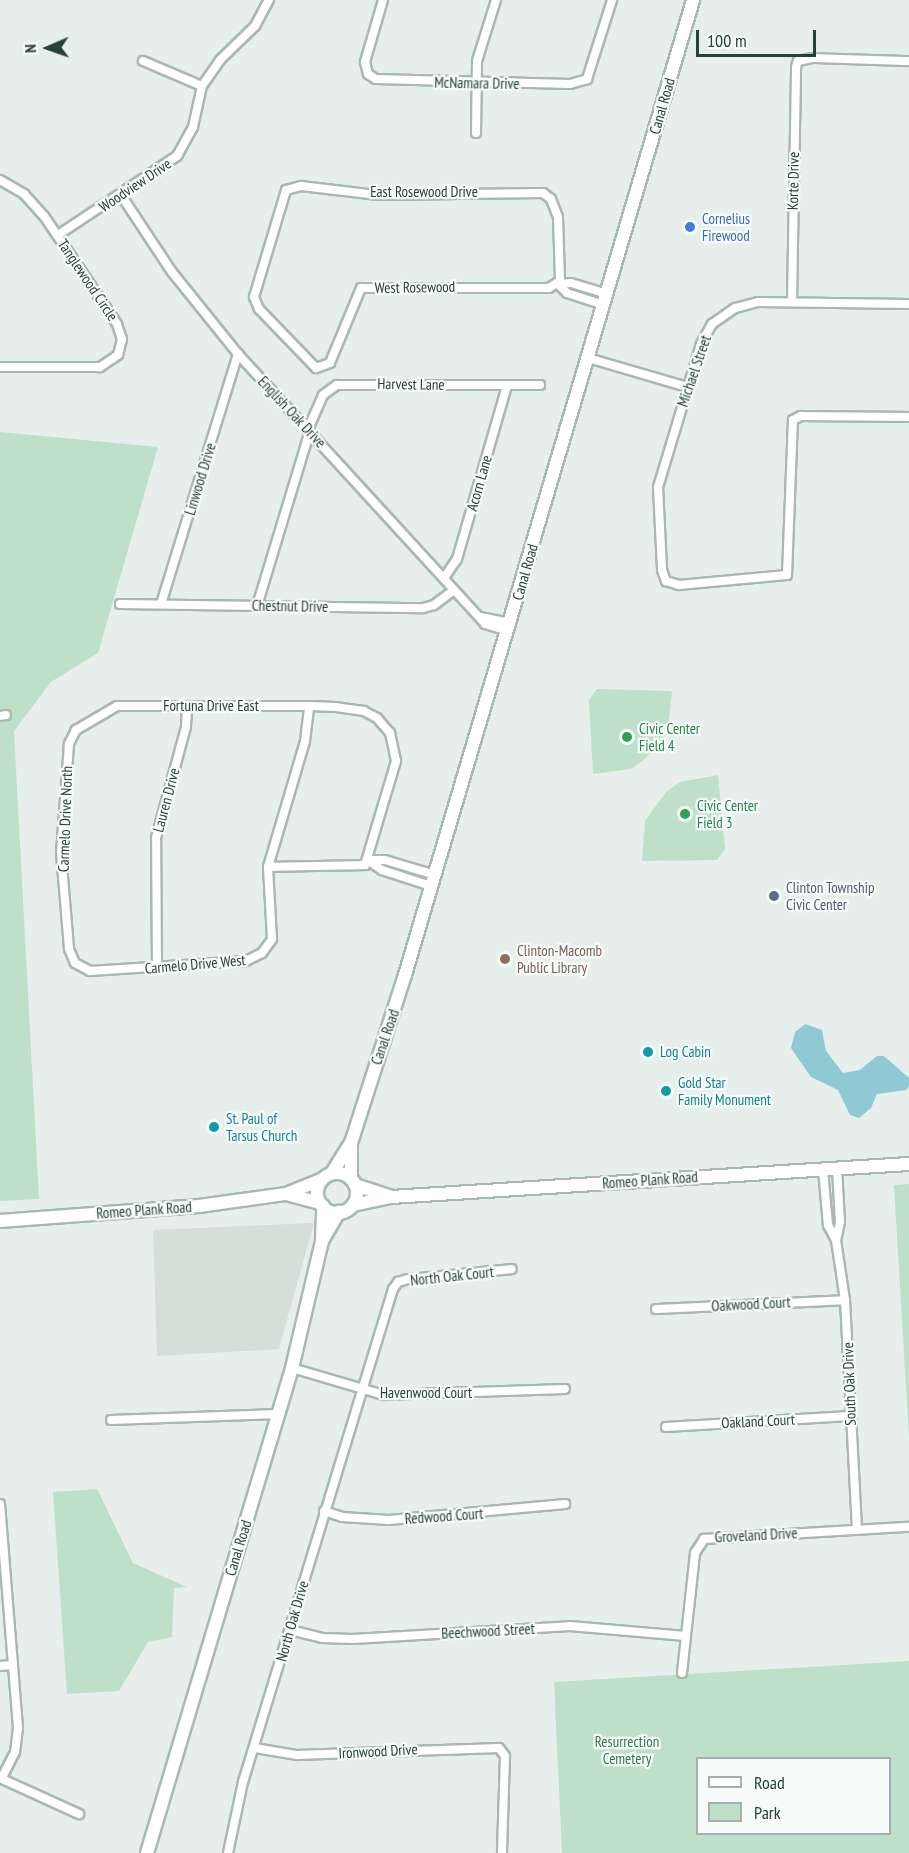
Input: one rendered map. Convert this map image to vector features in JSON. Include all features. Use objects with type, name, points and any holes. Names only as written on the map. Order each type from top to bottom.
[{"type":"street","name":"Woodview Drive","points":[[58,235],[166,166],[181,150],[193,127],[202,86],[220,60],[255,26],[269,0]]},
{"type":"street","name":"McNamara Drive","points":[[382,0],[366,57],[368,74],[393,82],[570,84],[587,80],[612,0]]},
{"type":"street","points":[[476,133],[477,61],[496,0]]},
{"type":"street","name":"Canal Road","points":[[327,1177],[351,1143],[433,881],[693,0]]},
{"type":"street","name":"Korte Drive","points":[[792,302],[794,83],[798,61],[812,58],[909,61]]},
{"type":"street","points":[[143,61],[202,86]]},
{"type":"street","name":"Tanglewood Circle","points":[[0,180],[32,201],[58,235],[117,324],[122,339],[118,355],[106,365],[92,368],[0,367]]},
{"type":"street","name":"East Rosewood Drive","points":[[324,368],[311,364],[260,309],[254,297],[286,190],[301,186],[378,195],[543,193],[551,199],[558,217],[558,284]]},
{"type":"street","name":"English Oak Drive","points":[[121,195],[172,272],[238,354],[485,624],[509,627]]},
{"type":"street","points":[[558,284],[567,293],[606,299]]},
{"type":"street","name":"West Rosewood","points":[[324,368],[333,359],[361,288],[549,288],[558,284]]},
{"type":"street","name":"Michael Street","points":[[909,304],[792,302],[744,304],[718,318],[700,344],[658,487],[662,570],[666,581],[679,585],[787,575],[794,420],[801,416],[909,417]]},
{"type":"street","name":"Linwood Drive","points":[[161,604],[238,354]]},
{"type":"street","points":[[588,358],[687,387]]},
{"type":"street","name":"Harvest Lane","points":[[257,606],[309,430],[323,395],[337,384],[540,385]]},
{"type":"street","name":"Acorn Lane","points":[[444,578],[457,559],[507,386]]},
{"type":"street","name":"Chestnut Drive","points":[[120,604],[423,608],[434,605],[454,590]]},
{"type":"street","name":"Fortuna Drive East","points":[[90,720],[117,706],[336,706],[364,711],[377,718],[390,733],[395,748],[395,768],[368,860]]},
{"type":"street","name":"Lauren Drive","points":[[157,967],[156,838],[186,727],[187,706]]},
{"type":"street","points":[[309,706],[304,741],[268,867],[358,868],[368,860],[382,870],[433,881]]},
{"type":"street","name":"Carmelo Drive North","points":[[75,963],[69,949],[61,858],[63,816],[69,744],[76,730],[90,720]]},
{"type":"street","name":"Carmelo Drive West","points":[[75,963],[90,971],[246,961],[262,953],[273,935],[268,867]]},
{"type":"street","name":"Canal Road","points":[[351,1143],[353,1182]]},
{"type":"street","name":"Romeo Plank Road","points":[[353,1205],[392,1197],[909,1164]]},
{"type":"street","name":"South Oak Drive","points":[[836,1240],[840,1222],[837,1169]]},
{"type":"street","name":"South Oak Drive","points":[[823,1170],[828,1225],[836,1240],[845,1300],[857,1530]]},
{"type":"street","points":[[327,1177],[353,1182],[353,1205],[339,1212],[321,1205],[317,1192],[327,1177]]},
{"type":"street","name":"Romeo Plank Road","points":[[0,1221],[199,1206],[286,1194],[327,1177]]},
{"type":"street","name":"Romeo Plank Road","points":[[353,1182],[392,1197]]},
{"type":"street","name":"Romeo Plank Road","points":[[286,1194],[321,1205]]},
{"type":"street","name":"Canal Road","points":[[147,1853],[292,1368],[322,1241],[321,1205]]},
{"type":"street","name":"Canal Road","points":[[322,1241],[339,1212]]},
{"type":"street","name":"North Oak Court","points":[[360,1390],[398,1282],[512,1269]]},
{"type":"street","name":"Oakwood Court","points":[[656,1309],[845,1300]]},
{"type":"street","name":"Havenwood Court","points":[[292,1368],[360,1390],[417,1396],[565,1389]]},
{"type":"street","name":"North Oak Drive","points":[[228,1853],[234,1813],[255,1749],[360,1390]]},
{"type":"street","points":[[111,1420],[278,1414]]},
{"type":"street","name":"Oakland Court","points":[[666,1427],[850,1416]]},
{"type":"street","points":[[0,1504],[18,1740],[1,1778],[79,1814]]},
{"type":"street","name":"Redwood Court","points":[[324,1511],[361,1520],[389,1520],[565,1504]]},
{"type":"street","name":"Groveland Drive","points":[[682,1673],[695,1553],[704,1539],[909,1527]]},
{"type":"street","name":"Beechwood Street","points":[[290,1630],[322,1638],[353,1638],[570,1626],[686,1636]]},
{"type":"street","points":[[0,1666],[13,1665]]},
{"type":"street","name":"Ironwood Drive","points":[[255,1749],[297,1755],[489,1746],[502,1749],[505,1756],[502,1853]]},
{"type":"shaded area","points":[[314,1223],[279,1349],[157,1356],[153,1230]]},
{"type":"green space","points":[[0,432],[158,447],[98,653],[51,682],[14,731],[39,1199],[0,1201]]},
{"type":"green space","name":"Civic Center Field 4","points":[[597,689],[672,691],[668,731],[645,759],[631,769],[593,774],[589,700]]},
{"type":"green space","name":"Civic Center Field 3","points":[[718,775],[725,849],[717,860],[642,861],[645,821],[666,792],[680,782]]},
{"type":"green space","points":[[909,1184],[909,1437],[894,1185]]},
{"type":"green space","points":[[97,1489],[133,1563],[187,1587],[174,1588],[172,1637],[148,1642],[119,1691],[67,1694],[53,1492]]},
{"type":"green space","name":"Resurrection Cemetery","points":[[909,1661],[909,1853],[562,1853],[554,1682]]},
{"type":"water","points":[[805,1024],[822,1030],[826,1051],[843,1073],[860,1070],[877,1056],[884,1056],[909,1078],[909,1086],[906,1090],[877,1094],[871,1108],[859,1118],[850,1115],[838,1090],[811,1077],[791,1048],[795,1032]]},
{"type":"place","name":"Cornelius Firewood","points":[[690,227]]},
{"type":"place","name":"Civic Center Field 4","points":[[627,737]]},
{"type":"place","name":"Civic Center Field 3","points":[[685,814]]},
{"type":"place","name":"Clinton Township Civic Center","points":[[774,896]]},
{"type":"place","name":"Clinton-Macomb Public Library","points":[[505,959]]},
{"type":"place","name":"Log Cabin","points":[[648,1052]]},
{"type":"place","name":"Gold Star Family Monument","points":[[666,1091]]},
{"type":"place","name":"St. Paul of Tarsus Church","points":[[214,1127]]}]
